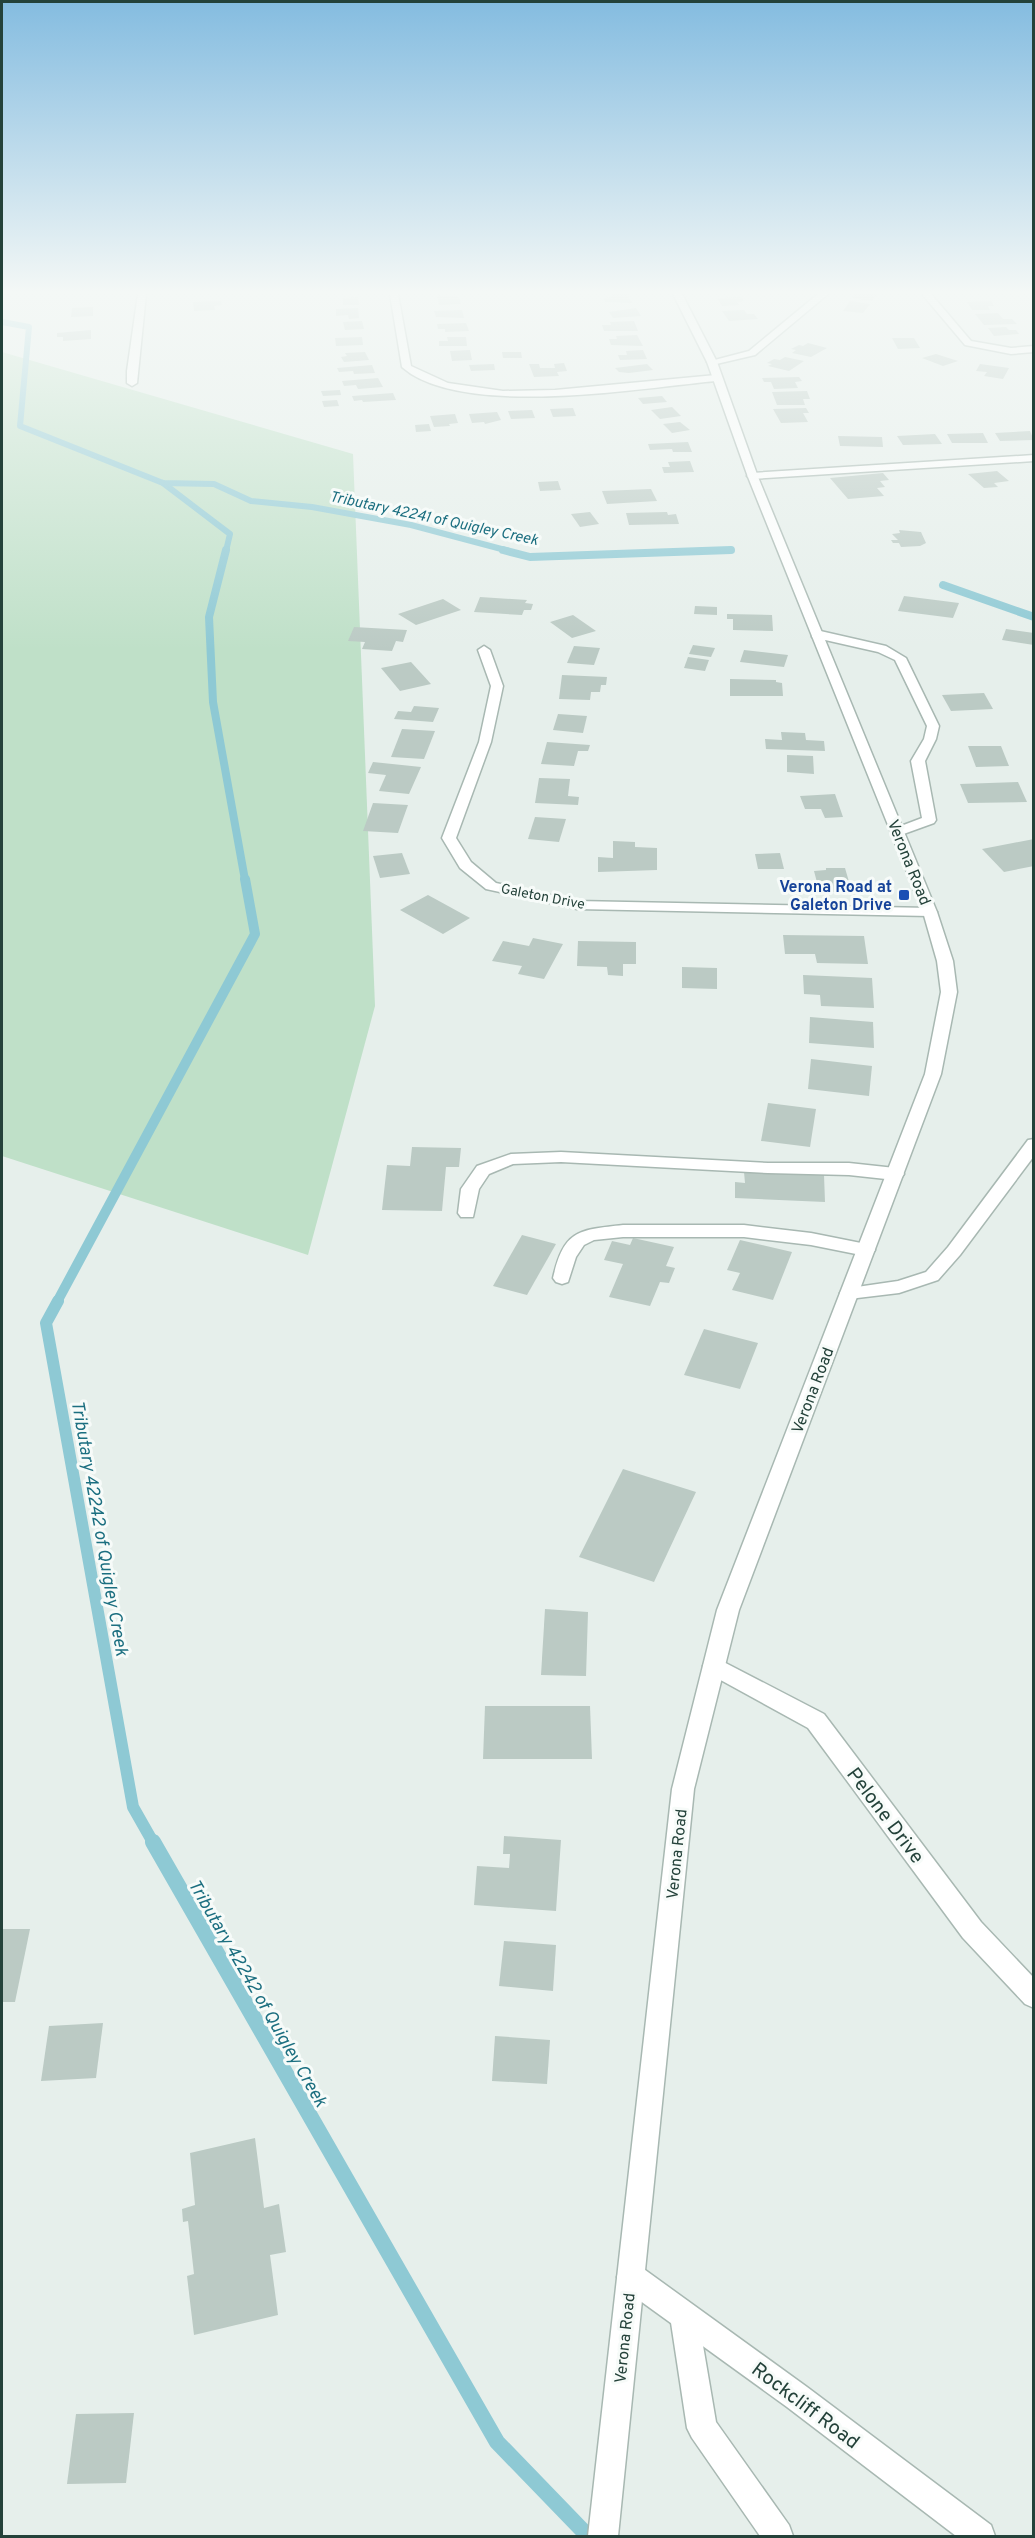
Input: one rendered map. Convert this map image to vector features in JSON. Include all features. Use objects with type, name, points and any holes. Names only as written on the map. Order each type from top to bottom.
[{"type":"street","name":"Verona Road","points":[[603,2536],[683,1789],[728,1610],[933,1074],[949,992],[945,961],[930,912],[752,476],[729,412]]},
{"type":"street","points":[[752,476],[1034,458]]},
{"type":"street","points":[[816,634],[873,646],[900,658],[933,726],[930,739],[918,761],[929,820],[898,832]]},
{"type":"street","name":"Galeton Drive","points":[[484,650],[497,686],[485,742],[449,838],[465,865],[491,886],[577,905],[930,912]]},
{"type":"street","points":[[849,1293],[899,1287],[932,1276],[954,1251],[1034,1144]]},
{"type":"street","points":[[467,1213],[470,1190],[483,1170],[511,1159],[561,1157],[895,1173]]},
{"type":"street","points":[[562,1278],[567,1256],[578,1241],[590,1235],[623,1231],[744,1231],[811,1239],[866,1250]]},
{"type":"street","name":"Pelone Drive","points":[[714,1666],[816,1721],[972,1930],[1034,1996]]},
{"type":"street","name":"Rockcliff Road","points":[[631,2277],[806,2404],[980,2536]]},
{"type":"street","points":[[684,2316],[702,2428],[778,2536]]},
{"type":"green space","points":[[2,412],[210,412],[353,454],[375,1006],[308,1255],[2,1156]]},
{"type":"building","points":[[497,412],[501,420],[485,424],[484,422],[472,423],[469,414]]},
{"type":"building","points":[[509,412],[533,412],[535,418],[511,419]]},
{"type":"building","points":[[551,412],[575,412],[576,416],[553,417]]},
{"type":"building","points":[[653,412],[677,412],[681,416],[660,419]]},
{"type":"building","points":[[775,412],[809,413],[803,413],[808,422],[781,423]]},
{"type":"building","points":[[455,414],[458,423],[449,424],[450,426],[434,427],[430,416]]},
{"type":"building","points":[[680,422],[690,430],[672,433],[663,424]]},
{"type":"building","points":[[429,424],[431,431],[416,432],[415,425]]},
{"type":"building","points":[[1030,431],[1034,440],[1000,441],[995,433]]},
{"type":"building","points":[[983,433],[988,443],[952,443],[947,434]]},
{"type":"building","points":[[935,434],[942,444],[903,445],[897,436]]},
{"type":"building","points":[[838,436],[882,437],[883,447],[840,446]]},
{"type":"building","points":[[688,442],[692,452],[673,452],[672,449],[650,450],[648,444]]},
{"type":"building","points":[[690,461],[694,472],[664,473],[662,467],[670,467],[668,462]]},
{"type":"building","points":[[997,471],[1009,481],[994,483],[998,487],[984,488],[968,474]]},
{"type":"building","points":[[883,473],[889,480],[880,481],[885,487],[877,488],[884,496],[848,499],[830,478]]},
{"type":"building","points":[[558,481],[561,490],[540,491],[538,482]]},
{"type":"building","points":[[651,489],[657,501],[607,504],[602,491]]},
{"type":"building","points":[[590,512],[599,524],[580,527],[571,514]]},
{"type":"building","points":[[667,512],[668,515],[676,514],[679,524],[629,525],[626,513]]},
{"type":"building","points":[[899,530],[921,532],[926,543],[920,546],[901,547],[899,543],[893,543],[891,540],[898,540],[892,534],[900,533]]},
{"type":"building","points":[[904,596],[959,603],[953,618],[898,611]]},
{"type":"building","points":[[480,597],[527,600],[525,603],[533,604],[531,610],[524,610],[522,615],[474,612]]},
{"type":"building","points":[[443,599],[461,610],[416,625],[398,614]]},
{"type":"building","points":[[695,606],[717,607],[717,615],[694,614]]},
{"type":"building","points":[[727,614],[772,615],[773,631],[733,630],[733,619],[727,619]]},
{"type":"building","points":[[573,615],[596,631],[572,638],[550,622]]},
{"type":"building","points":[[354,627],[407,630],[403,642],[396,641],[392,651],[362,649],[365,642],[348,641]]},
{"type":"building","points":[[1006,629],[1034,633],[1034,645],[1002,640]]},
{"type":"building","points":[[693,645],[715,648],[711,657],[689,654]]},
{"type":"building","points":[[574,646],[600,648],[594,665],[567,663]]},
{"type":"building","points":[[744,650],[788,655],[784,667],[740,662]]},
{"type":"building","points":[[688,657],[709,660],[705,671],[684,668]]},
{"type":"building","points":[[411,662],[431,684],[400,691],[381,668]]},
{"type":"building","points":[[562,675],[607,677],[606,685],[601,685],[600,692],[591,692],[590,700],[559,699]]},
{"type":"building","points":[[730,679],[776,680],[782,683],[783,696],[730,696]]},
{"type":"building","points":[[984,693],[993,709],[951,711],[942,695]]},
{"type":"building","points":[[414,706],[439,708],[433,722],[394,719],[398,711],[411,712]]},
{"type":"building","points":[[558,714],[587,716],[583,733],[553,730]]},
{"type":"building","points":[[402,729],[435,731],[424,759],[391,757]]},
{"type":"building","points":[[781,732],[805,733],[806,740],[824,741],[825,751],[766,749],[765,739],[782,740]]},
{"type":"building","points":[[547,742],[590,745],[588,751],[578,751],[574,766],[541,764]]},
{"type":"building","points":[[968,746],[1001,746],[1009,766],[976,767]]},
{"type":"building","points":[[787,755],[813,756],[814,774],[787,772]]},
{"type":"building","points":[[373,762],[421,767],[409,794],[379,791],[386,775],[368,773]]},
{"type":"building","points":[[539,778],[570,779],[568,796],[579,797],[578,805],[535,803]]},
{"type":"building","points":[[1018,782],[1027,802],[968,803],[960,784]]},
{"type":"building","points":[[835,794],[843,817],[825,818],[821,809],[805,809],[800,796]]},
{"type":"building","points":[[373,803],[408,805],[398,833],[363,831]]},
{"type":"building","points":[[535,817],[566,819],[559,842],[528,839]]},
{"type":"building","points":[[1034,839],[1034,866],[1004,872],[982,849]]},
{"type":"building","points":[[613,841],[635,842],[635,847],[657,848],[657,870],[598,872],[598,857],[613,858]]},
{"type":"building","points":[[402,853],[410,874],[380,878],[373,856]]},
{"type":"building","points":[[780,853],[784,869],[758,869],[755,854]]},
{"type":"building","points":[[826,868],[845,868],[852,892],[819,890],[814,871],[826,870]]},
{"type":"building","points":[[428,895],[470,918],[443,934],[400,910]]},
{"type":"building","points":[[783,935],[864,936],[868,964],[817,963],[815,954],[785,954]]},
{"type":"building","points":[[533,938],[563,944],[544,979],[518,974],[522,966],[492,961],[503,941],[529,946]]},
{"type":"building","points":[[578,941],[636,942],[636,964],[623,964],[623,976],[608,975],[607,967],[577,966]]},
{"type":"building","points":[[682,967],[717,968],[717,989],[682,988]]},
{"type":"building","points":[[803,975],[872,978],[874,1008],[821,1006],[820,995],[804,994]]},
{"type":"building","points":[[810,1017],[873,1022],[874,1048],[809,1043]]},
{"type":"building","points":[[811,1059],[872,1066],[869,1096],[808,1089]]},
{"type":"building","points":[[768,1103],[816,1109],[810,1147],[761,1141]]},
{"type":"building","points":[[412,1147],[461,1148],[459,1167],[446,1167],[442,1211],[382,1210],[387,1165],[410,1166]]},
{"type":"building","points":[[744,1172],[824,1175],[825,1202],[735,1198],[735,1182],[745,1183]]},
{"type":"building","points":[[522,1235],[556,1244],[527,1295],[493,1286]]},
{"type":"building","points":[[633,1238],[674,1247],[666,1266],[675,1268],[669,1283],[660,1282],[650,1306],[609,1297],[623,1264],[604,1260],[612,1241],[630,1245]]},
{"type":"building","points":[[740,1240],[792,1252],[773,1300],[732,1290],[740,1273],[727,1270]]},
{"type":"building","points":[[704,1329],[758,1343],[740,1389],[684,1375]]},
{"type":"building","points":[[623,1469],[696,1492],[654,1582],[579,1557]]},
{"type":"building","points":[[545,1609],[588,1612],[586,1676],[541,1675]]},
{"type":"building","points":[[485,1706],[590,1706],[592,1759],[483,1759]]},
{"type":"building","points":[[504,1836],[561,1840],[556,1911],[474,1905],[477,1866],[509,1868],[510,1854],[503,1854]]},
{"type":"building","points":[[2,1929],[30,1929],[15,2002],[2,2002]]},
{"type":"building","points":[[504,1941],[556,1945],[553,1991],[499,1986]]},
{"type":"building","points":[[103,2023],[96,2078],[41,2081],[49,2026]]},
{"type":"building","points":[[495,2036],[550,2040],[547,2084],[492,2081]]},
{"type":"building","points":[[255,2138],[264,2208],[279,2204],[286,2252],[270,2255],[278,2315],[194,2335],[187,2276],[194,2274],[188,2221],[183,2222],[182,2209],[195,2205],[190,2153]]},
{"type":"building","points":[[134,2413],[126,2483],[67,2484],[76,2414]]},
{"type":"waterway","name":"Tributary 42241 of Quigley Creek","points":[[21,412],[20,426],[163,483]]},
{"type":"waterway","name":"Tributary 42241 of Quigley Creek","points":[[163,483],[214,484],[251,501],[312,507],[411,525],[509,551]]},
{"type":"waterway","name":"Tributary 42242 of Quigley Creek","points":[[163,483],[230,534],[226,551]]},
{"type":"waterway","name":"Tributary 42242 of Quigley Creek","points":[[226,550],[209,617],[213,702],[245,880]]},
{"type":"waterway","name":"Tributary 42241 of Quigley Creek","points":[[503,550],[530,557],[731,550],[694,551]]},
{"type":"waterway","name":"Tributary 42241 of Quigley Creek","points":[[943,585],[1034,617]]},
{"type":"waterway","name":"Tributary 42242 of Quigley Creek","points":[[57,1302],[255,934],[245,879]]},
{"type":"waterway","name":"Tributary 42242 of Quigley Creek","points":[[58,1301],[46,1323],[133,1807],[154,1844]]},
{"type":"waterway","name":"Tributary 42242 of Quigley Creek","points":[[153,1842],[497,2442],[588,2536]]},
{"type":"place","name":"Verona Road at Galeton Drive","points":[[904,895]]}]
